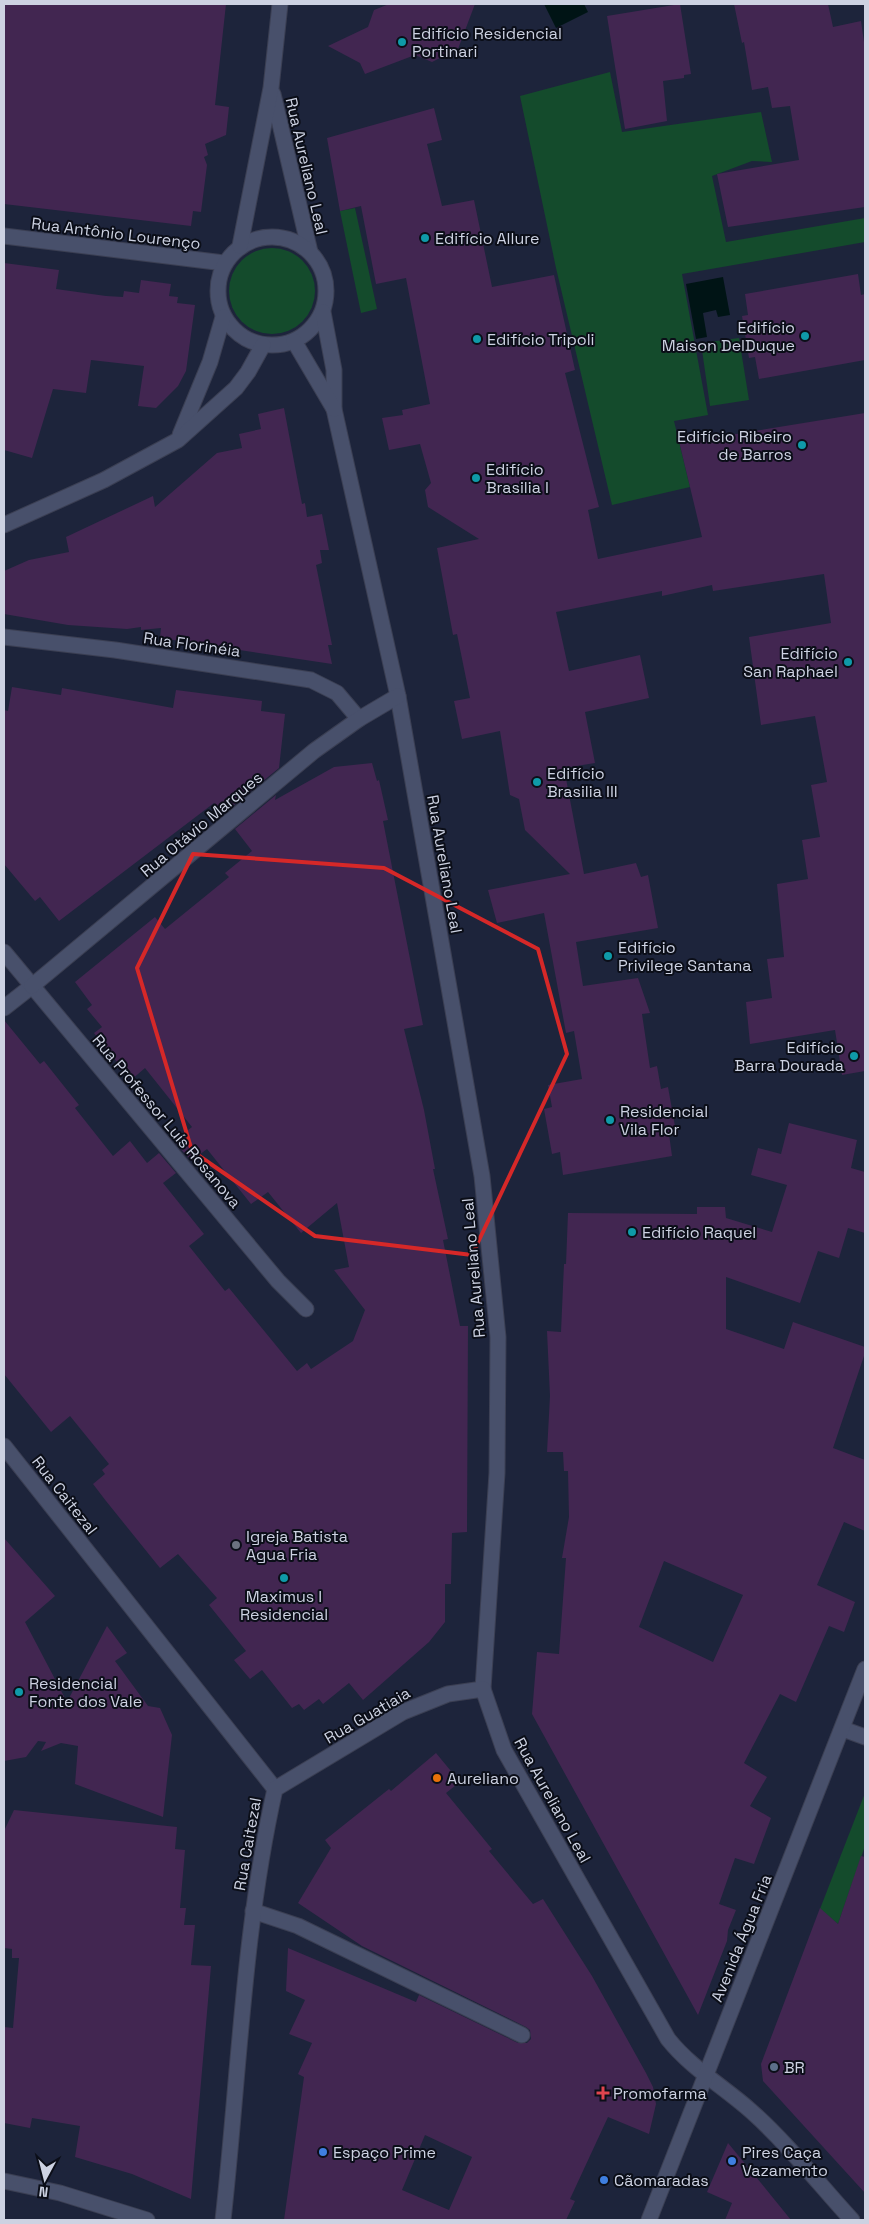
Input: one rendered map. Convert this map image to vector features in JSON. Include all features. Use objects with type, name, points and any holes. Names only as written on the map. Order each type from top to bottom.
[{"type":"street","name":"Rua Aureliano Leal","points":[[240,246],[271,88],[280,4]]},
{"type":"street","name":"Rua Aureliano Leal","points":[[271,88],[310,252]]},
{"type":"street","name":"Rua Antônio Lourenço","points":[[4,236],[224,263]]},
{"type":"street","name":"Rua Aureliano Leal","points":[[276,237],[294,241],[310,252],[320,264],[326,280],[327,296],[323,312],[316,324],[306,334],[294,341],[279,346],[263,345],[240,336],[223,317],[218,299],[218,281],[224,263],[240,246],[257,239],[276,237]]},
{"type":"street","name":"Rua Aureliano Leal","points":[[323,312],[334,370],[334,409],[398,696],[482,1176],[498,1337],[497,1472],[483,1689],[504,1750],[668,2039],[686,2059],[767,2127],[852,2220]]},
{"type":"street","points":[[178,440],[210,362],[223,317]]},
{"type":"street","name":"Rua Aureliano Leal","points":[[294,341],[334,409]]},
{"type":"street","points":[[4,525],[104,480],[178,440],[236,388],[248,372],[263,345]]},
{"type":"street","name":"Rua Florinéia","points":[[4,637],[115,650],[311,680],[337,693],[360,719]]},
{"type":"street","name":"Rua Otávio Marques","points":[[4,1008],[314,751],[360,719],[398,696]]},
{"type":"street","name":"Rua Professor Luís Rosanova","points":[[4,952],[278,1281],[306,1309]]},
{"type":"street","name":"Rua Caitezal","points":[[4,1446],[275,1789],[262,1844],[253,1911],[223,2220]]},
{"type":"street","name":"Avenida Água Fria","points":[[648,2220],[843,1729],[865,1669]]},
{"type":"street","name":"Rua Guatiaia","points":[[275,1789],[403,1712],[448,1694],[483,1689]]},
{"type":"street","points":[[843,1729],[865,1737]]},
{"type":"street","points":[[253,1911],[298,1926],[522,2035]]},
{"type":"street","points":[[4,2181],[60,2193],[147,2220]]},
{"type":"highlighted area","points":[[193,854],[384,868],[538,949],[567,1054],[472,1255],[315,1236],[192,1151],[137,968]]},
{"type":"green space","points":[[610,72],[622,132],[761,112],[772,162],[752,161],[712,176],[726,242],[865,218],[865,242],[682,274],[708,415],[674,421],[690,487],[612,505],[556,268],[520,96]]},
{"type":"green space","points":[[355,208],[377,309],[361,313],[340,211]]},
{"type":"green space","points":[[272,248],[296,255],[308,267],[315,291],[308,315],[296,327],[272,334],[248,327],[236,315],[229,291],[236,267],[248,255]]},
{"type":"green space","points":[[739,338],[749,400],[710,406],[701,343]]},
{"type":"green space","points":[[865,1793],[865,1846],[838,1924],[820,1909]]},
{"type":"shaded area","points":[[544,4],[584,4],[588,12],[556,28]]},
{"type":"shaded area","points":[[723,277],[730,315],[718,317],[716,310],[703,313],[707,337],[696,339],[686,284]]},
{"type":"building","points":[[4,4],[226,4],[215,105],[229,107],[226,135],[205,144],[208,155],[204,157],[207,165],[201,212],[193,211],[191,226],[4,204]]},
{"type":"building","name":"Edifício Residencial Portinari","points":[[389,4],[475,4],[458,49],[432,62],[415,55],[365,74],[360,63],[328,46],[368,27],[374,10]]},
{"type":"building","points":[[680,4],[691,74],[684,75],[684,78],[663,81],[667,121],[625,129],[607,16]]},
{"type":"building","points":[[734,4],[828,4],[833,27],[861,21],[865,49],[865,207],[728,227],[717,174],[799,160],[790,106],[772,108],[768,87],[752,90],[744,42],[742,43]]},
{"type":"building","points":[[434,108],[442,140],[427,144],[442,206],[474,200],[492,287],[554,275],[575,370],[565,373],[599,507],[588,510],[598,559],[702,537],[678,437],[704,432],[706,439],[865,413],[865,1071],[842,1075],[835,1030],[750,1044],[746,1002],[772,998],[767,959],[784,957],[777,884],[808,879],[802,840],[820,837],[811,785],[827,782],[815,716],[761,725],[749,637],[831,623],[824,574],[713,591],[712,585],[662,596],[662,591],[556,612],[569,671],[640,655],[649,698],[585,712],[595,763],[564,768],[584,874],[636,863],[641,877],[648,875],[658,928],[576,942],[583,986],[638,978],[650,1013],[642,1014],[650,1068],[657,1066],[661,1089],[668,1087],[676,1132],[669,1134],[672,1156],[563,1175],[560,1152],[552,1154],[544,1109],[552,1107],[548,1085],[582,1079],[574,1031],[566,1033],[544,913],[497,923],[488,890],[570,874],[525,830],[519,799],[510,795],[500,731],[462,739],[454,701],[470,698],[457,634],[453,635],[437,548],[479,539],[428,507],[425,490],[431,483],[420,444],[389,450],[382,418],[403,415],[402,410],[430,404],[406,278],[376,284],[361,206],[340,211],[327,138]]},
{"type":"building","points":[[4,263],[59,270],[56,289],[106,296],[123,297],[124,291],[139,293],[141,280],[171,284],[169,296],[178,297],[177,303],[195,305],[186,371],[178,386],[156,408],[138,406],[144,366],[91,360],[86,393],[53,389],[32,458],[4,450]]},
{"type":"building","name":"Edifício Maison DelDuque","points":[[858,274],[861,295],[865,294],[865,360],[759,379],[755,357],[749,358],[742,316],[748,315],[745,294]]},
{"type":"building","points":[[284,408],[302,504],[305,503],[307,517],[322,514],[329,550],[320,550],[322,563],[316,565],[332,645],[328,645],[332,664],[160,638],[161,628],[141,630],[141,627],[127,629],[68,625],[4,614],[4,571],[29,560],[69,552],[66,537],[153,496],[155,507],[217,453],[242,448],[239,434],[261,429],[258,414]]},
{"type":"building","points":[[12,687],[61,695],[62,688],[173,708],[176,690],[262,701],[261,711],[285,714],[279,768],[223,814],[214,803],[59,921],[40,897],[35,901],[4,864],[4,710],[8,711]]},
{"type":"building","points":[[372,763],[377,781],[379,780],[388,820],[383,821],[423,1025],[404,1029],[424,1110],[435,1169],[433,1169],[448,1239],[443,1240],[460,1326],[468,1326],[467,1532],[452,1533],[451,1584],[445,1584],[445,1622],[429,1642],[363,1700],[349,1683],[323,1704],[319,1699],[304,1710],[299,1704],[292,1708],[262,1670],[250,1679],[234,1660],[246,1651],[209,1605],[217,1598],[178,1554],[160,1568],[106,1501],[93,1484],[105,1474],[102,1470],[109,1464],[70,1416],[51,1432],[4,1374],[4,1020],[40,1064],[44,1061],[79,1105],[75,1108],[113,1156],[130,1141],[147,1163],[159,1153],[176,1173],[163,1183],[204,1234],[189,1246],[225,1291],[229,1288],[297,1371],[307,1363],[311,1369],[353,1341],[365,1310],[334,1270],[349,1267],[337,1203],[301,1233],[268,1192],[251,1204],[207,1149],[191,1161],[174,1141],[192,1127],[145,1068],[131,1080],[94,1033],[102,1027],[87,1009],[92,1005],[75,982],[155,917],[165,929],[229,877],[225,873],[252,851],[235,829],[276,795],[275,800],[334,767]]},
{"type":"building","points":[[789,1123],[857,1140],[851,1168],[865,1172],[865,1233],[848,1228],[839,1258],[818,1251],[800,1303],[726,1277],[726,1329],[784,1349],[793,1322],[865,1347],[865,1353],[833,1448],[865,1460],[865,1531],[844,1522],[817,1585],[855,1602],[844,1632],[829,1626],[796,1702],[780,1694],[744,1763],[767,1777],[750,1806],[771,1818],[754,1864],[735,1858],[719,1904],[736,1910],[728,1930],[727,1941],[698,2015],[532,1714],[537,1652],[559,1654],[566,1558],[562,1558],[569,1517],[568,1471],[564,1471],[563,1452],[547,1452],[550,1396],[547,1331],[561,1332],[568,1213],[697,1214],[697,1207],[725,1207],[726,1218],[772,1232],[787,1185],[751,1175],[758,1148],[781,1154]],"holes":[[[664,1561],[743,1595],[713,1662],[639,1627]]]},
{"type":"building","points":[[4,1538],[55,1596],[25,1622],[67,1702],[107,1626],[127,1653],[115,1661],[148,1706],[160,1708],[172,1735],[163,1817],[75,1784],[78,1746],[61,1743],[41,1751],[46,1742],[38,1741],[26,1757],[4,1761]]},
{"type":"building","points":[[436,1753],[460,1782],[446,1793],[492,1849],[489,1851],[533,1904],[543,1899],[592,1976],[653,2087],[656,2104],[649,2134],[608,2117],[570,2199],[575,2201],[566,2220],[284,2220],[304,2077],[298,2074],[312,2043],[289,2034],[305,2000],[286,1991],[288,1948],[416,2002],[419,1995],[518,2043],[527,2043],[531,2039],[530,2030],[526,2027],[362,1946],[298,1903],[331,1848],[325,1840],[389,1789],[391,1791]],"holes":[[[425,2135],[472,2157],[449,2210],[402,2190]]]},
{"type":"building","points":[[14,1810],[177,1827],[175,1849],[185,1850],[180,1908],[186,1908],[184,1925],[195,1925],[191,1965],[211,1966],[191,2199],[132,2174],[75,2157],[80,2126],[32,2118],[30,2128],[4,2123],[4,2027],[13,2028],[19,1958],[12,1958],[12,1949],[4,1948],[4,1831]]},
{"type":"building","points":[[861,1856],[865,1857],[865,2193],[763,2081],[761,2064],[820,1908],[838,1924]]},
{"type":"building","points":[[728,2143],[791,2220],[725,2220],[732,2203],[707,2192]]},
{"type":"place","name":"Edifício Residencial Portinari","points":[[402,42]]},
{"type":"place","name":"Edifício Allure","points":[[425,238]]},
{"type":"place","name":"Edifício Maison DelDuque","points":[[805,336]]},
{"type":"place","name":"Edifício Tripoli","points":[[477,339]]},
{"type":"place","name":"Edifício Ribeiro de Barros","points":[[802,445]]},
{"type":"place","name":"Edifício Brasilia I","points":[[476,478]]},
{"type":"place","name":"Edifício San Raphael","points":[[848,662]]},
{"type":"place","name":"Edifício Brasilia III","points":[[537,782]]},
{"type":"place","name":"Edifício Privilege Santana","points":[[608,956]]},
{"type":"place","name":"Edifício Barra Dourada","points":[[854,1056]]},
{"type":"place","name":"Residencial Vila Flor","points":[[610,1120]]},
{"type":"place","name":"Edifício Raquel","points":[[632,1232]]},
{"type":"place","name":"Igreja Batista Agua Fria","points":[[236,1545]]},
{"type":"place","name":"Maximus I Residencial","points":[[284,1578]]},
{"type":"place","name":"Residencial Fonte dos Vale","points":[[19,1692]]},
{"type":"place","name":"Aureliano","points":[[437,1778]]},
{"type":"place","name":"BR","points":[[774,2067]]},
{"type":"place","name":"Promofarma","points":[[603,2093]]},
{"type":"place","name":"Espaço Prime","points":[[323,2152]]},
{"type":"place","name":"Pires Caça Vazamento","points":[[732,2161]]},
{"type":"place","name":"Cãomaradas","points":[[604,2180]]}]
